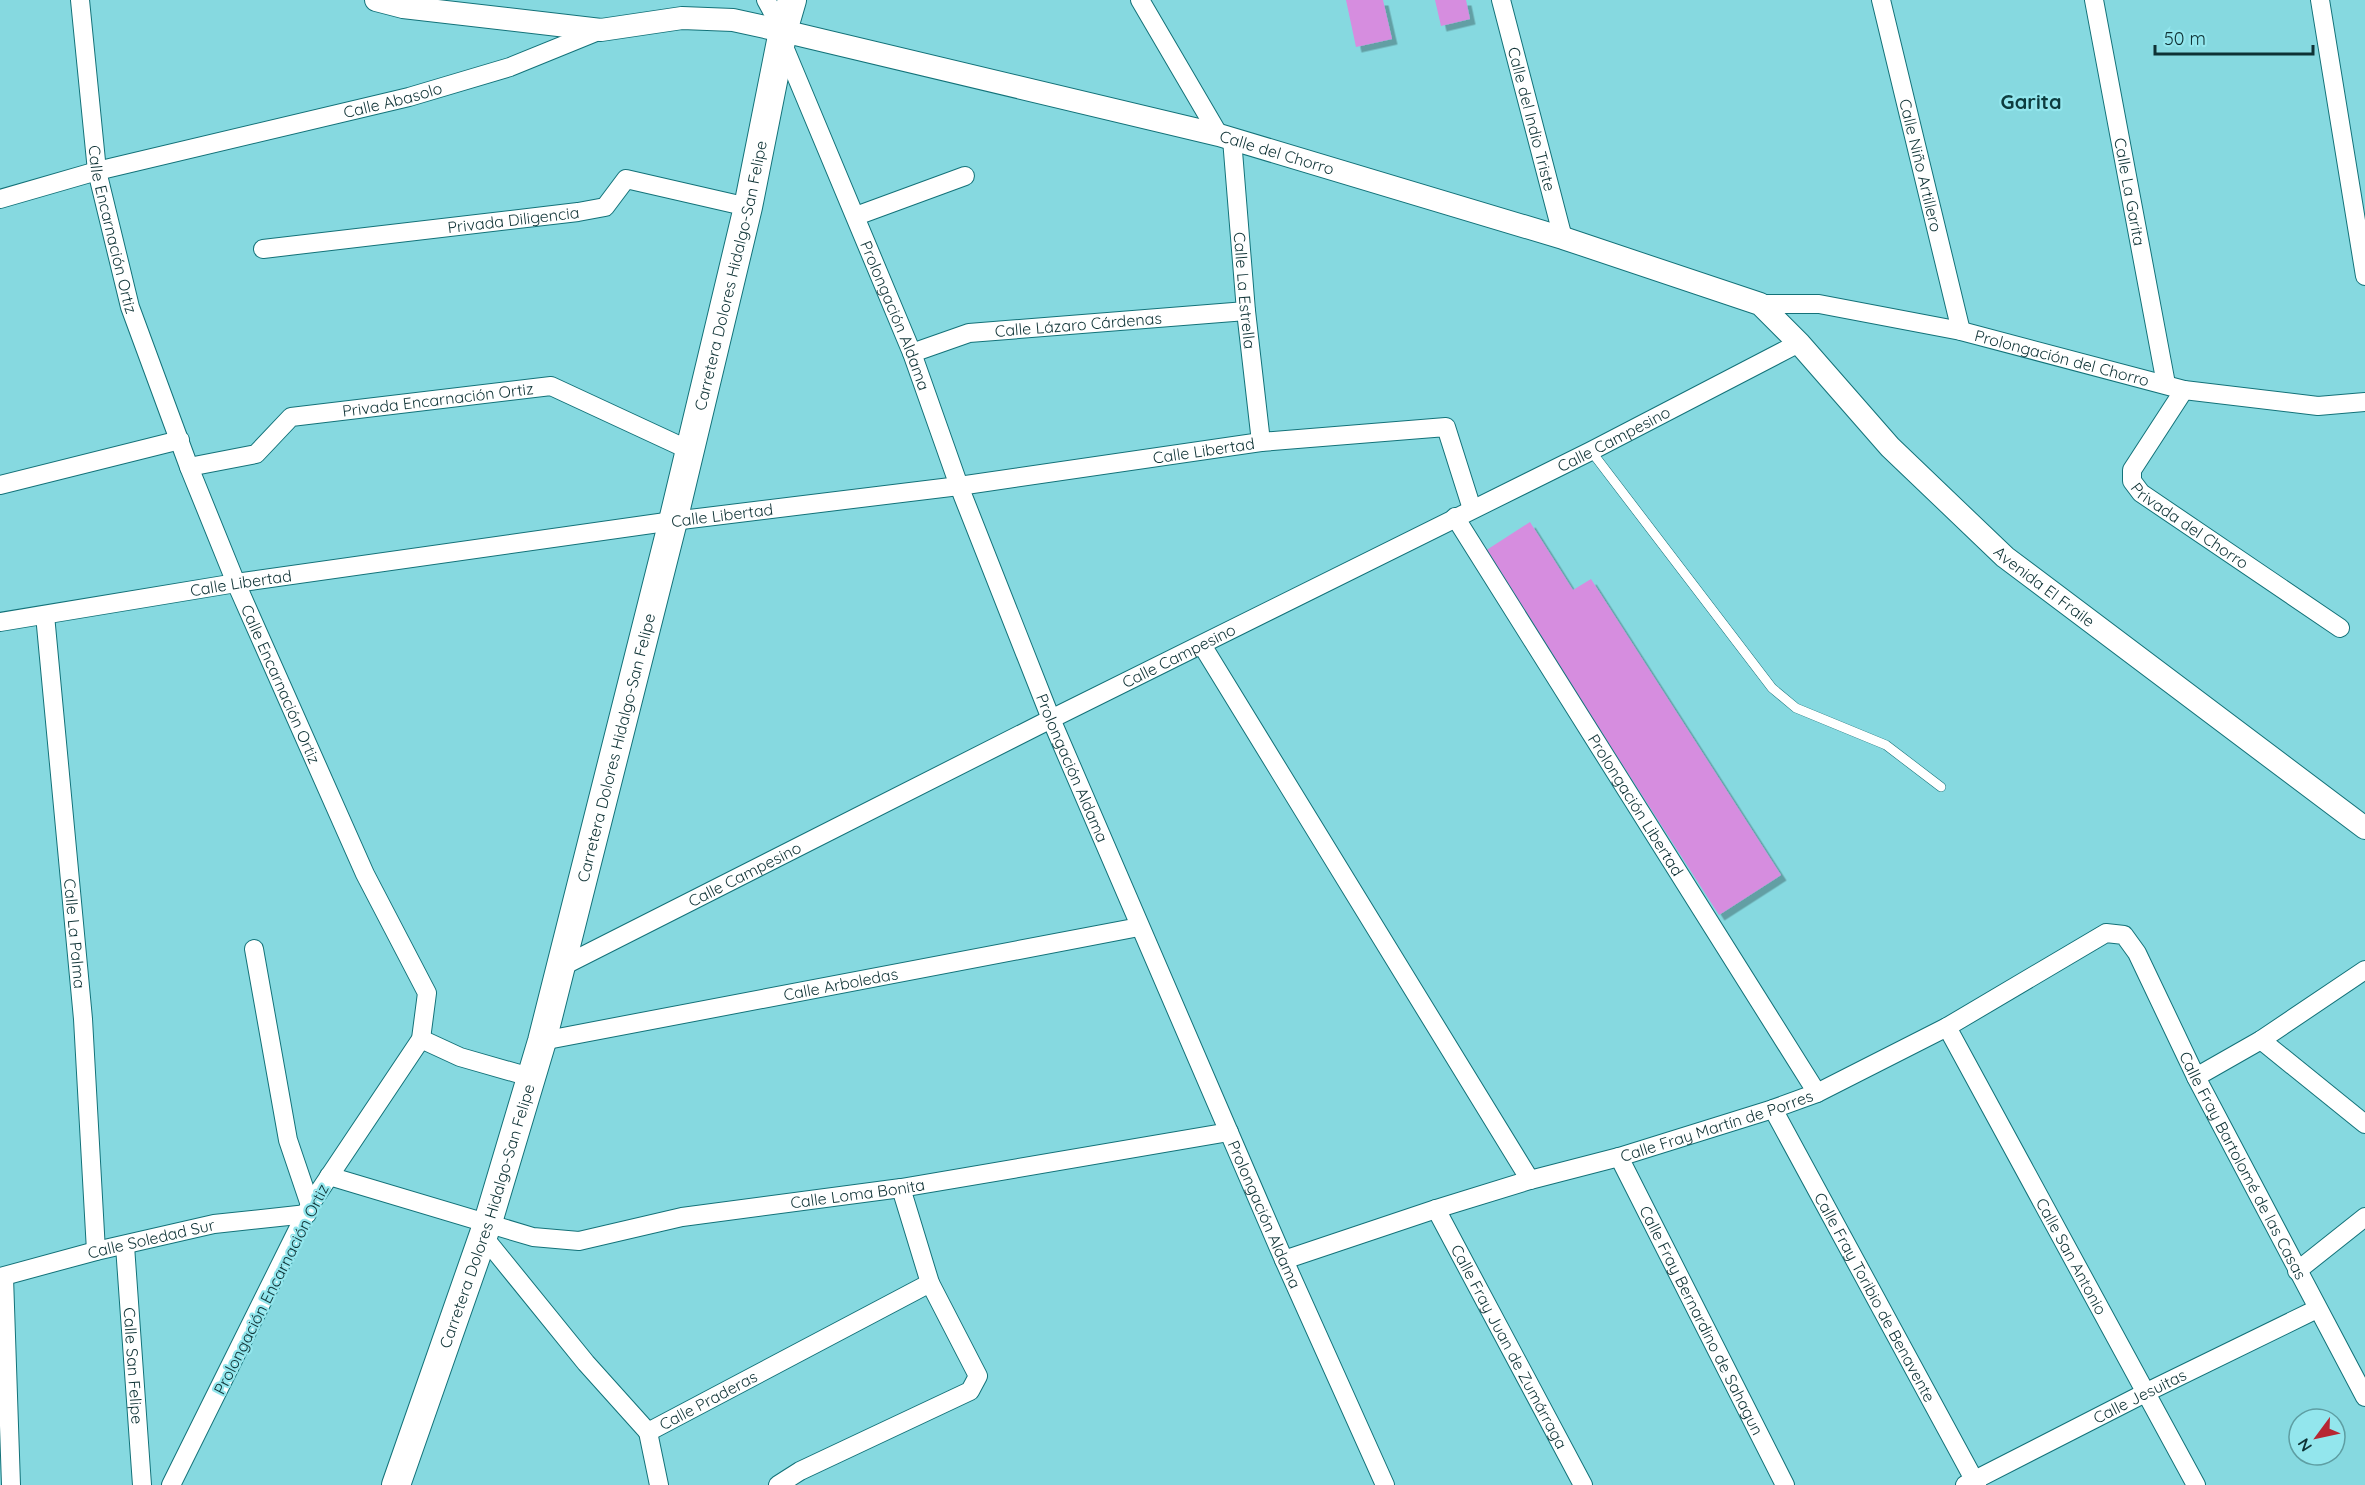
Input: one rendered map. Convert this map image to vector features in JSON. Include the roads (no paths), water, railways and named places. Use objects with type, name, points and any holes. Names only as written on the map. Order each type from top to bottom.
[{"type":"main road","name":"Carretera Dolores Hidalgo-San Felipe","points":[[396,1485],[485,1229],[542,1041],[673,520],[748,207],[782,36],[792,0]]},
{"type":"street","name":"Calle Encarnación Ortiz","points":[[80,0],[97,171],[130,307],[189,467],[236,583],[365,874],[427,993],[421,1039]]},
{"type":"street","points":[[376,0],[403,7],[602,30]]},
{"type":"street","name":"Prolongación Aldama","points":[[766,0],[912,353],[959,486],[1051,719],[1284,1260],[1385,1485]]},
{"type":"street","name":"Calle La Estrella","points":[[1140,0],[1226,136],[1261,442]]},
{"type":"street","name":"Calle del Indio Triste","points":[[1501,0],[1563,238]]},
{"type":"street","name":"Calle Niño Artillero","points":[[1881,0],[1961,330]]},
{"type":"street","name":"Calle La Garita","points":[[2094,0],[2166,384]]},
{"type":"street","points":[[2320,0],[2365,276]]},
{"type":"street","name":"Calle Abasolo","points":[[0,199],[97,171],[409,97],[510,67],[602,30],[682,18],[732,20],[782,36]]},
{"type":"street","name":"Calle del Chorro","points":[[782,36],[1226,136],[1563,238],[1760,304]]},
{"type":"street","points":[[856,216],[965,176]]},
{"type":"street","name":"Privada Diligencia","points":[[263,249],[605,207],[626,179],[748,207]]},
{"type":"street","name":"Prolongación del Chorro","points":[[1760,304],[1819,304],[1961,330],[2184,390],[2318,406],[2365,402]]},
{"type":"street","name":"Avenida El Fraile","points":[[1760,304],[1799,343],[1890,447],[2005,556],[2365,828]]},
{"type":"street","name":"Calle Lázaro Cárdenas","points":[[912,353],[969,333],[1246,311]]},
{"type":"street","name":"Calle Campesino","points":[[559,968],[1051,719],[1591,451],[1799,343]]},
{"type":"street","name":"Privada Encarnación Ortiz","points":[[189,467],[256,454],[291,417],[551,386],[689,450]]},
{"type":"street","name":"Privada del Chorro","points":[[2184,390],[2132,470],[2132,482],[2141,494],[2340,628]]},
{"type":"street","name":"Calle Libertad","points":[[0,622],[236,583],[673,520],[959,486],[1261,442],[1446,428],[1472,509]]},
{"type":"street","points":[[0,485],[180,440]]},
{"type":"street","name":"Prolongación Libertad","points":[[1455,517],[1817,1093]]},
{"type":"street","name":"Calle La Palma","points":[[45,615],[83,1019],[96,1251]]},
{"type":"street","points":[[1202,645],[1530,1180]]},
{"type":"street","name":"Calle Arboledas","points":[[542,1041],[1139,927]]},
{"type":"street","name":"Calle Fray Martín de Porres","points":[[1284,1260],[1436,1209],[1530,1180],[1619,1157],[1817,1093],[1947,1027],[2106,933],[2124,935]]},
{"type":"street","name":"Calle Fray Bartolomé de las Casas","points":[[2124,935],[2137,953],[2196,1077],[2365,1397]]},
{"type":"street","points":[[254,949],[288,1140],[308,1209]]},
{"type":"street","points":[[2196,1077],[2261,1040],[2365,970]]},
{"type":"street","name":"Calle San Antonio","points":[[1947,1027],[2196,1485]]},
{"type":"street","points":[[421,1039],[460,1058],[530,1077]]},
{"type":"street","name":"Prolongación Encarnación Ortiz","points":[[171,1485],[308,1209],[421,1039]]},
{"type":"street","points":[[2261,1040],[2365,1124]]},
{"type":"street","name":"Calle Fray Toribio de Benavente","points":[[1773,1109],[1972,1483]]},
{"type":"street","name":"Calle Loma Bonita","points":[[485,1229],[579,1241],[682,1217],[901,1188],[1229,1132]]},
{"type":"street","name":"Calle Fray Bernardino de Sahagun","points":[[1619,1157],[1785,1485]]},
{"type":"street","points":[[329,1176],[485,1229]]},
{"type":"street","points":[[778,1485],[810,1466],[970,1391],[978,1376],[930,1283],[901,1188]]},
{"type":"street","name":"Calle Soledad Sur","points":[[2,1277],[96,1251],[214,1224],[308,1209]]},
{"type":"street","name":"Calle Fray Juan de Zumárraga","points":[[1436,1209],[1583,1485]]},
{"type":"street","points":[[2297,1271],[2365,1217]]},
{"type":"street","name":"Calle Praderas","points":[[485,1229],[586,1363],[648,1432],[930,1283]]},
{"type":"street","name":"Calle San Felipe","points":[[125,1246],[142,1485]]},
{"type":"street","points":[[2,1277],[11,1485]]},
{"type":"street","name":"Calle Jesuitas","points":[[1972,1483],[2147,1392],[2317,1309]]},
{"type":"street","points":[[648,1432],[658,1485]]},
{"type":"lane","points":[[1591,451],[1772,688],[1796,708],[1886,745],[1941,787]]},
{"type":"district","name":"Garita","points":[[2031,101]]}]
